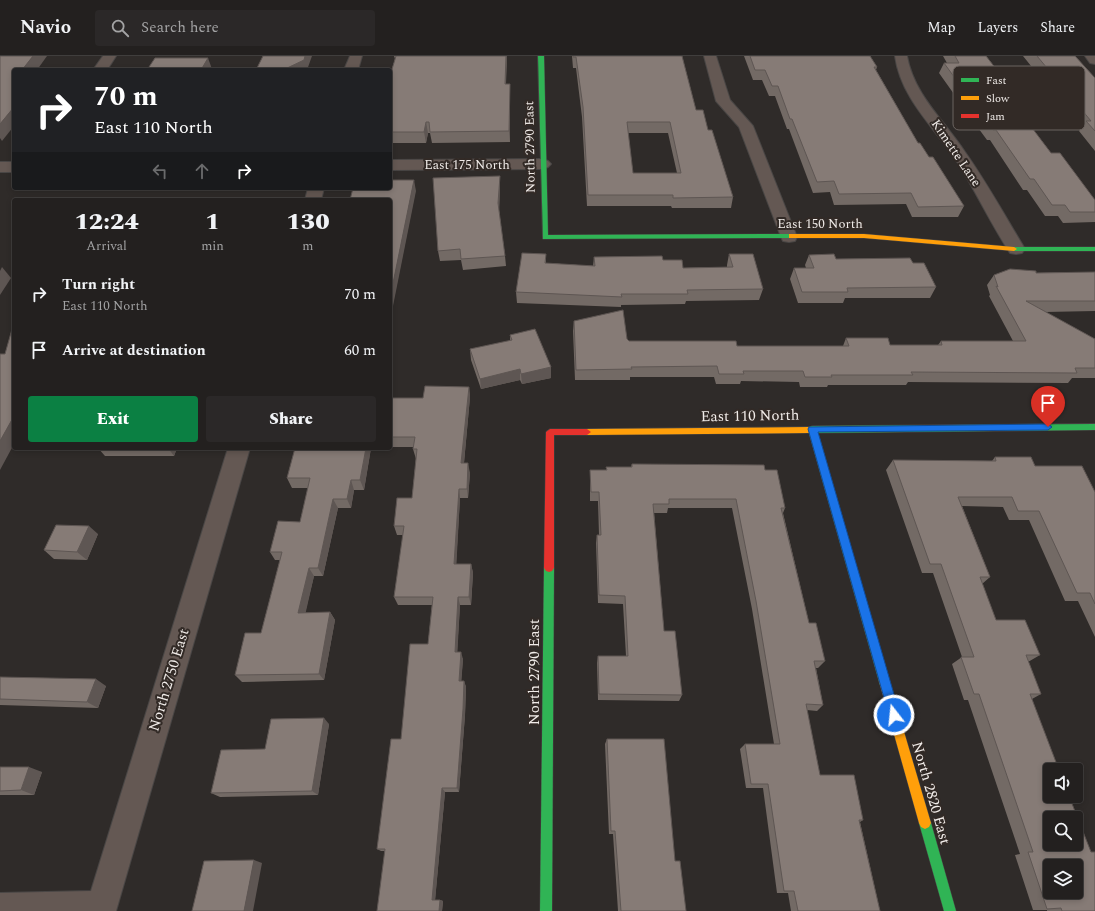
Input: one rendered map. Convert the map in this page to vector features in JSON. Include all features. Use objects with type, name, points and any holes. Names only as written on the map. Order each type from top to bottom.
[{"type":"street","points":[[101,68],[110,56]]},
{"type":"street","points":[[353,68],[356,56]]},
{"type":"street","name":"North 2790 East","points":[[541,56],[545,237]]},
{"type":"street","points":[[710,56],[723,101],[746,126],[789,237]]},
{"type":"street","name":"Kimette Lane","points":[[901,56],[901,66],[912,91],[958,152],[1016,248]]},
{"type":"street","points":[[1091,56],[1095,60]]},
{"type":"street","name":"East 175 North","points":[[392,165],[543,164]]},
{"type":"street","points":[[0,167],[12,167]]},
{"type":"street","name":"East 150 North","points":[[545,237],[864,236],[1016,248],[1095,249]]},
{"type":"street","name":"East 110 North","points":[[550,432],[1095,426]]},
{"type":"street","name":"North 2820 East","points":[[812,429],[950,911]]},
{"type":"street","name":"North 2790 East","points":[[546,911],[550,432]]},
{"type":"street","name":"North 2750 East","points":[[101,909],[238,450]]},
{"type":"street","points":[[0,908],[101,909]]},
{"type":"building","points":[[0,56],[33,56],[24,68],[12,68],[12,109],[0,124]]},
{"type":"building","points":[[263,56],[305,56],[304,60],[287,68],[257,68]]},
{"type":"building","points":[[396,56],[506,56],[505,84],[510,84],[509,131],[430,132],[429,122],[426,122],[424,132],[392,132],[392,69]]},
{"type":"building","points":[[682,56],[696,110],[703,110],[708,130],[712,130],[733,197],[673,198],[673,195],[588,195],[583,107],[576,57],[573,57]],"holes":[[[627,122],[670,122],[681,173],[633,173]]]},
{"type":"building","points":[[750,56],[870,56],[877,67],[874,67],[918,143],[920,143],[929,157],[933,157],[964,206],[918,207],[911,193],[839,194],[834,181],[817,182],[792,119],[790,119],[778,86],[772,86],[765,70],[755,70]]},
{"type":"building","points":[[955,56],[986,56],[994,66],[953,66],[953,75],[944,63],[959,63]]},
{"type":"building","points":[[1037,56],[1075,56],[1084,66],[1045,66]]},
{"type":"building","points":[[155,58],[208,58],[202,68],[148,68]]},
{"type":"building","points":[[1085,67],[1095,78],[1095,131],[1086,121],[1091,121],[1085,114]]},
{"type":"building","points":[[996,130],[1034,130],[1051,153],[1060,153],[1095,200],[1095,212],[1070,212],[1065,205],[1052,205],[1034,179],[1030,179]]},
{"type":"building","points":[[500,176],[498,203],[505,256],[461,259],[460,249],[438,251],[433,178]]},
{"type":"building","points":[[392,180],[414,180],[392,288],[392,198],[350,198],[352,190],[392,190]]},
{"type":"building","points":[[522,253],[546,254],[545,263],[595,266],[594,257],[662,256],[663,260],[682,260],[683,268],[733,267],[729,254],[753,254],[763,289],[687,290],[688,294],[621,294],[622,297],[516,292]]},
{"type":"building","points":[[834,254],[836,259],[910,258],[913,263],[924,263],[936,287],[847,288],[848,292],[802,292],[794,268],[814,268],[809,255]]},
{"type":"building","points":[[1010,269],[1036,271],[1036,273],[1095,272],[1095,301],[1026,301],[1095,339],[1095,368],[1075,368],[1077,373],[911,372],[913,375],[831,375],[832,377],[805,377],[803,371],[743,371],[744,374],[719,374],[717,366],[631,367],[632,369],[576,370],[574,321],[623,310],[627,339],[629,341],[736,341],[737,346],[849,346],[846,338],[888,338],[890,345],[942,345],[941,341],[1026,341],[996,286],[998,287],[994,275]]},
{"type":"building","points":[[12,329],[12,420],[0,441],[0,354],[5,354]]},
{"type":"building","points":[[535,329],[551,367],[521,374],[520,369],[480,379],[470,349],[512,340],[510,335]]},
{"type":"building","points":[[425,386],[469,387],[461,463],[468,463],[467,489],[459,489],[454,564],[471,564],[469,597],[458,597],[455,652],[461,652],[459,681],[464,681],[457,788],[442,788],[432,900],[440,900],[439,911],[377,911],[385,849],[377,849],[391,739],[401,739],[410,644],[428,644],[433,597],[394,597],[404,526],[394,526],[397,498],[412,498],[417,449],[413,449],[415,437],[392,437],[392,398],[423,398]]},
{"type":"building","points":[[294,450],[366,450],[360,480],[351,480],[347,499],[333,499],[318,568],[309,568],[298,613],[330,612],[319,674],[235,675],[245,633],[261,633],[282,552],[270,552],[278,521],[300,522],[310,478],[287,478]]},
{"type":"building","points":[[995,457],[1031,457],[1035,466],[1082,466],[1095,492],[1095,604],[1090,593],[1077,593],[1039,511],[1018,511],[1012,497],[958,497],[990,577],[980,577],[996,620],[1025,620],[1040,655],[1026,655],[1041,694],[1030,694],[1056,763],[1043,763],[1043,803],[1072,803],[1075,811],[1043,811],[1043,851],[1083,851],[1083,832],[1091,852],[1095,852],[1095,911],[1062,911],[1061,908],[1047,909],[1044,899],[1083,899],[1083,859],[1043,859],[1043,897],[1028,852],[1033,852],[979,694],[974,694],[961,657],[974,657],[941,564],[930,564],[893,460],[996,461]]},
{"type":"building","points":[[632,464],[764,465],[765,470],[777,470],[785,508],[781,508],[809,623],[816,623],[825,661],[814,661],[823,705],[806,704],[820,775],[854,775],[863,820],[859,820],[880,911],[798,911],[794,891],[784,891],[768,784],[751,784],[745,744],[780,744],[756,601],[736,499],[669,499],[669,504],[653,504],[664,631],[675,631],[682,695],[599,694],[598,656],[628,656],[625,596],[599,595],[597,535],[601,535],[599,492],[591,492],[590,470],[607,470],[606,467],[632,467]]},
{"type":"building","points":[[56,525],[89,526],[77,552],[44,550]]},
{"type":"building","points":[[0,677],[96,679],[87,702],[0,699]]},
{"type":"building","points":[[324,718],[312,791],[211,793],[221,750],[265,749],[271,719]]},
{"type":"building","points":[[607,739],[664,739],[675,861],[680,861],[686,911],[621,911],[615,831],[611,831]]},
{"type":"building","points":[[0,767],[29,767],[21,790],[0,791]]},
{"type":"building","points":[[254,860],[244,911],[192,911],[204,861]]},
{"type":"traffic: fast","points":[[541,56],[545,237],[791,236]]},
{"type":"traffic: fast","points":[[1014,249],[1095,249]]},
{"type":"traffic: fast","points":[[809,430],[1095,427]]},
{"type":"traffic: fast","points":[[812,429],[884,681]]},
{"type":"traffic: fast","points":[[546,911],[549,568]]},
{"type":"traffic: fast","points":[[925,823],[950,911]]},
{"type":"traffic: slow","points":[[791,236],[864,236],[1014,249]]},
{"type":"traffic: slow","points":[[587,432],[809,430]]},
{"type":"traffic: slow","points":[[884,681],[925,823]]},
{"type":"traffic: jam","points":[[549,568],[550,432],[587,432]]},
{"type":"route","points":[[894,715],[812,429],[1048,427]]}]
